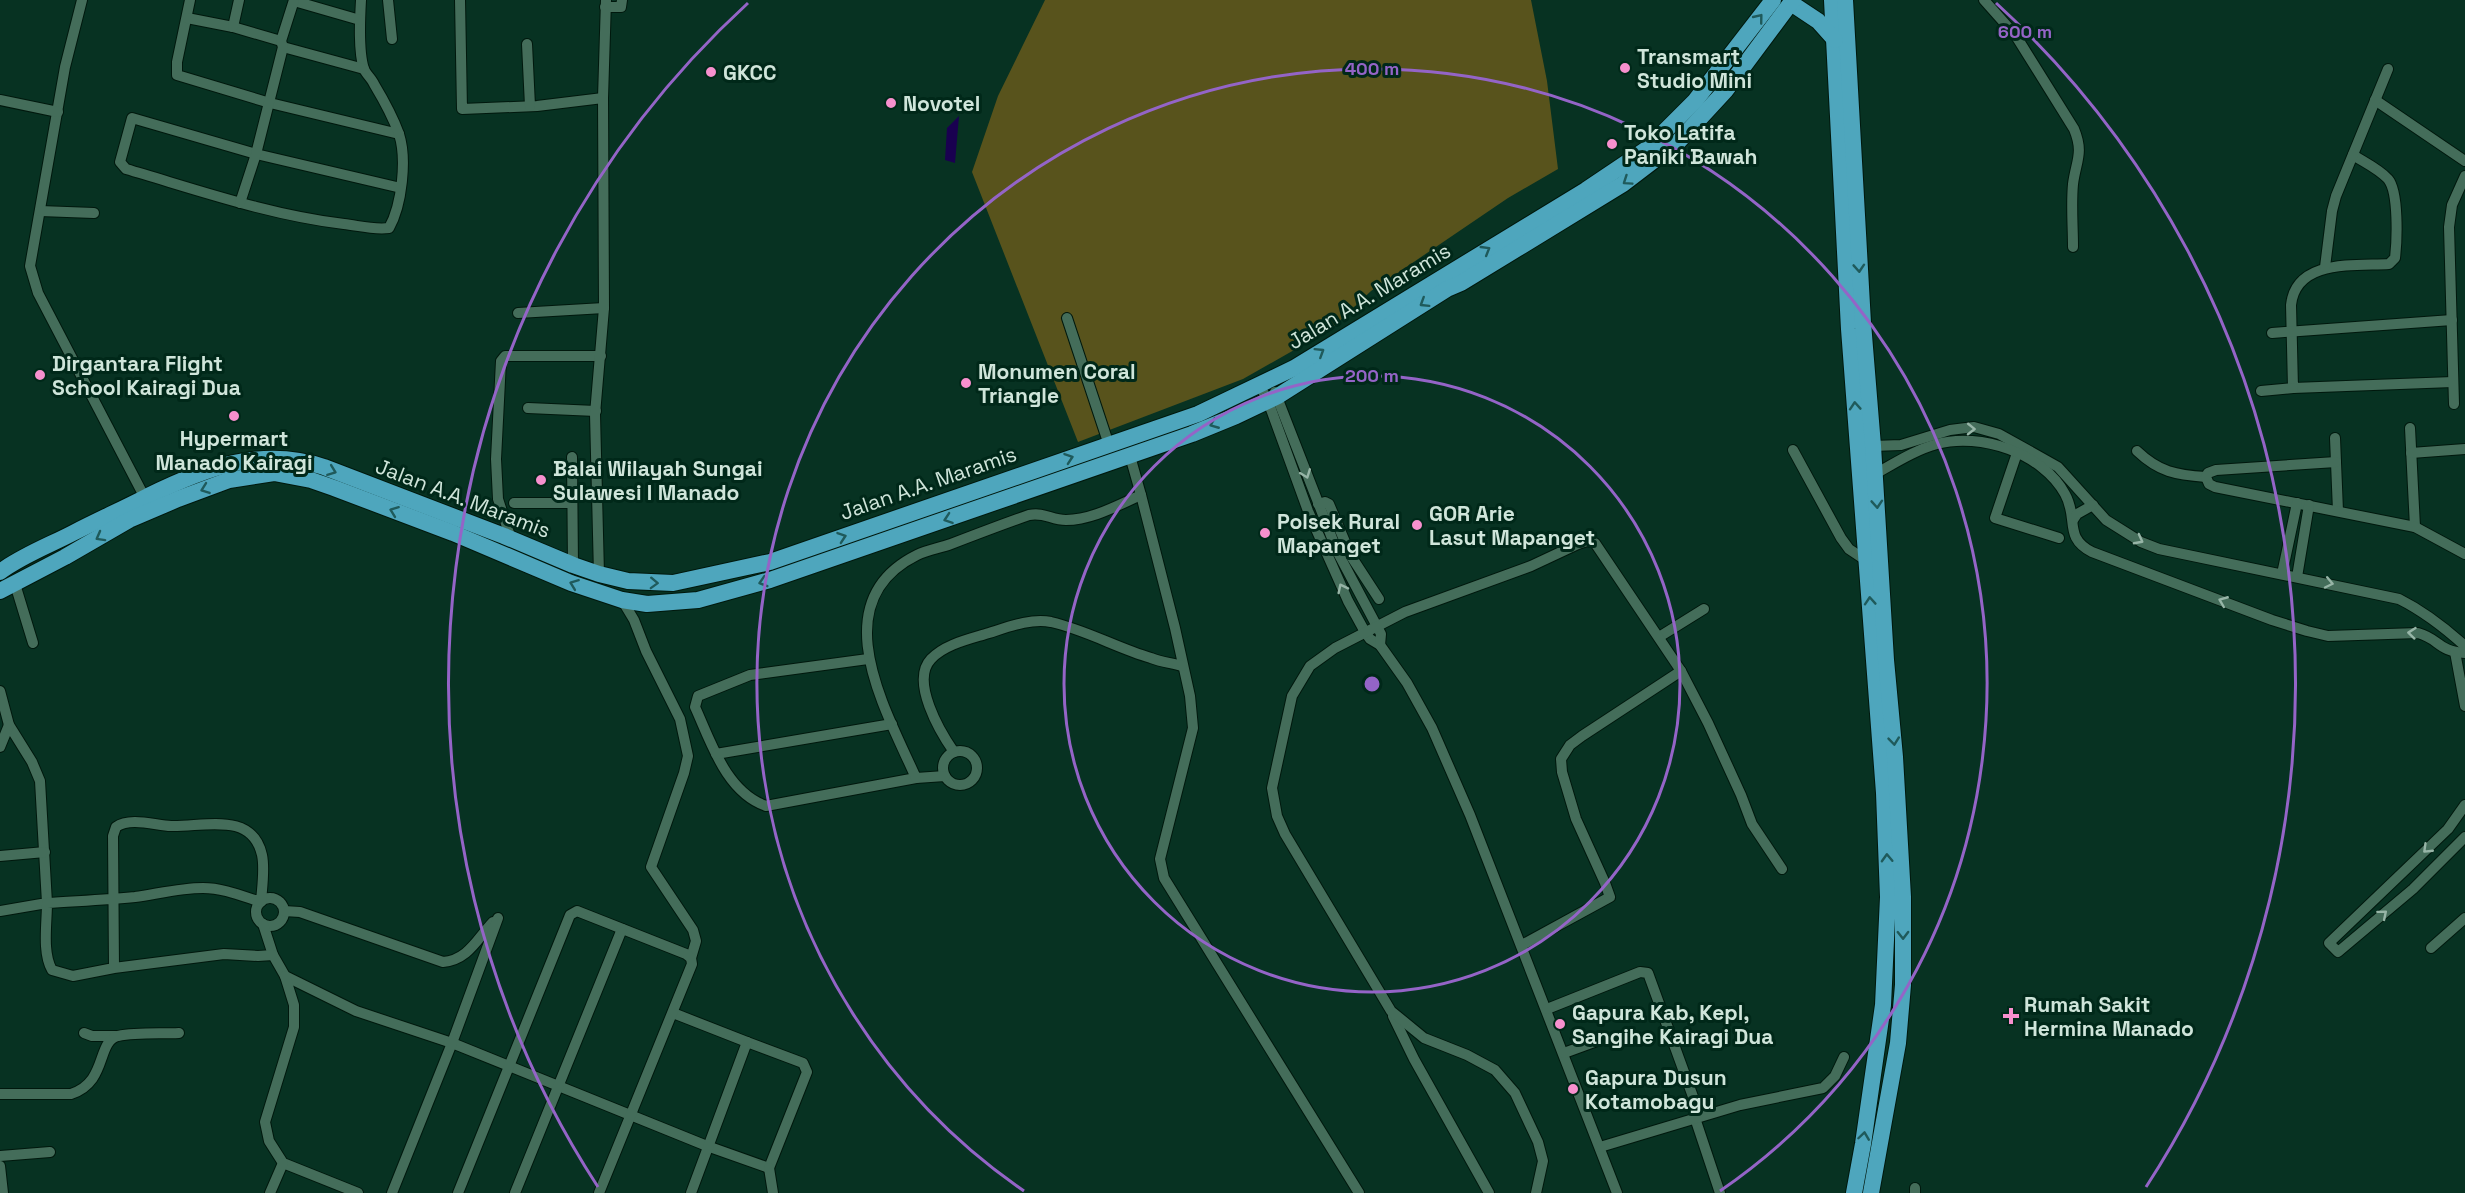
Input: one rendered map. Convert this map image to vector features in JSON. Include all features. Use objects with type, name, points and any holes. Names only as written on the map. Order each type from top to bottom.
[{"type":"highway","name":"Jalan A.A. Maramis","points":[[0,572],[129,503],[183,480],[227,465],[255,459],[292,459],[324,467],[573,565],[628,581],[673,583],[770,562],[1269,391],[1647,149],[1695,101],[1773,0]]},
{"type":"highway","points":[[1832,0],[1835,40],[1845,100],[1873,446],[1886,660],[1895,757],[1904,945],[1898,1043],[1871,1193]]},
{"type":"highway","points":[[1845,0],[1849,329],[1884,793],[1888,907],[1883,1005],[1854,1193]]},
{"type":"highway","points":[[7,588],[129,520],[229,480],[274,473],[311,480],[334,488],[453,533],[571,583],[622,600],[657,603],[717,596],[1130,456],[1236,416],[1269,391],[1461,283],[1574,215],[1651,164],[1678,142],[1711,108],[1792,1],[1818,21],[1835,40]]},
{"type":"street","points":[[82,0],[65,67],[30,266],[38,294],[145,498]]},
{"type":"street","points":[[190,0],[177,62],[177,75],[270,103],[399,134]]},
{"type":"street","points":[[233,27],[239,0]]},
{"type":"street","points":[[240,204],[270,103],[294,0],[360,20]]},
{"type":"street","points":[[361,0],[360,20],[364,69],[375,85],[399,134],[401,149],[401,188],[394,219],[389,228],[381,229],[317,220],[240,204],[126,169],[121,165],[120,159],[132,118],[256,154],[401,188]]},
{"type":"street","points":[[388,0],[392,39]]},
{"type":"street","points":[[460,0],[462,109],[530,106],[603,98]]},
{"type":"street","points":[[599,574],[595,481],[596,411],[604,308],[603,98],[606,4],[621,7],[622,0]]},
{"type":"street","points":[[1984,0],[2005,22],[2029,55],[2079,141],[2081,153],[2073,186],[2073,247]]},
{"type":"street","points":[[187,18],[233,27],[364,69]]},
{"type":"street","points":[[527,44],[530,106]]},
{"type":"street","points":[[2325,267],[2332,212],[2388,69]]},
{"type":"street","points":[[0,100],[58,112]]},
{"type":"street","points":[[2375,100],[2465,161]]},
{"type":"street","points":[[2293,388],[2290,332],[2292,292],[2307,277],[2325,267],[2389,264],[2395,258],[2394,198],[2391,185],[2386,177],[2353,155]]},
{"type":"street","points":[[2454,404],[2450,220],[2452,204],[2465,176]]},
{"type":"street","points":[[40,211],[94,213]]},
{"type":"street","points":[[518,313],[604,308]]},
{"type":"street","points":[[1067,318],[1109,445]]},
{"type":"street","points":[[2272,333],[2452,320]]},
{"type":"street","points":[[511,539],[498,499],[496,459],[501,361],[505,356],[601,356]]},
{"type":"street","points":[[2261,391],[2453,382]]},
{"type":"street","points":[[1269,391],[1337,551],[1381,634],[1380,645]]},
{"type":"street","points":[[1269,391],[1331,567],[1365,632],[1370,639],[1380,645],[1407,683],[1432,728],[1470,815],[1564,1053],[1616,1193]]},
{"type":"street","points":[[528,408],[596,411]]},
{"type":"street","points":[[1873,446],[1900,445],[1950,430],[1974,427],[1999,434],[2058,467],[2106,520],[2141,542],[2159,549],[2399,599],[2421,610],[2445,627],[2465,646]]},
{"type":"street","points":[[2410,428],[2415,526]]},
{"type":"street","points":[[2336,438],[2338,511]]},
{"type":"street","points":[[1875,474],[1922,450],[1937,444],[1956,441],[1977,440],[2017,453],[2036,464],[2060,486],[2071,507],[2075,539],[2082,547],[2272,620],[2328,636],[2418,633],[2428,637],[2443,649],[2460,652],[2465,706]]},
{"type":"street","points":[[2411,453],[2465,449]]},
{"type":"street","points":[[1793,450],[1849,549],[1867,561]]},
{"type":"street","points":[[2137,451],[2151,464],[2177,475],[2205,477]]},
{"type":"street","points":[[2017,453],[1995,518],[2060,538]]},
{"type":"street","points":[[1130,456],[1175,628],[1190,696],[1193,728],[1160,859],[1164,878],[1359,1193]]},
{"type":"street","points":[[572,458],[573,565]]},
{"type":"street","points":[[2205,477],[2216,470],[2336,462]]},
{"type":"street","points":[[2205,477],[2209,484],[2216,488],[2415,526],[2465,554]]},
{"type":"street","points":[[916,778],[874,681],[868,659],[866,644],[869,611],[876,592],[886,578],[917,554],[1017,519],[1042,513],[1063,520],[1080,519],[1141,495]]},
{"type":"street","points":[[1009,497],[1017,519]]},
{"type":"street","points":[[1318,504],[1325,502],[1329,504],[1351,556],[1379,598]]},
{"type":"street","points":[[514,503],[571,503]]},
{"type":"street","points":[[2282,574],[2297,503]]},
{"type":"street","points":[[2073,520],[2077,514],[2093,505]]},
{"type":"street","points":[[2297,577],[2309,505]]},
{"type":"street","points":[[1489,1193],[1414,1059],[1391,1011],[1285,834],[1273,802],[1272,788],[1278,753],[1292,696],[1310,666],[1335,648],[1365,632],[1439,598],[1532,566],[1587,541],[1595,543],[1681,671],[1708,723],[1752,824],[1782,869]]},
{"type":"street","points":[[7,588],[33,643]]},
{"type":"street","points":[[599,1193],[692,964],[696,941],[693,930],[651,867],[688,756],[680,720],[622,600]]},
{"type":"street","points":[[1659,637],[1704,609]]},
{"type":"street","points":[[954,752],[930,709],[924,671],[929,660],[941,650],[962,641],[1014,625],[1049,622],[1076,629],[1150,658],[1182,666]]},
{"type":"street","points":[[868,659],[750,675],[698,696],[694,707],[730,778],[746,796],[766,806],[916,778],[945,776]]},
{"type":"street","points":[[1521,945],[1610,897],[1570,803],[1561,767],[1564,752],[1597,725],[1681,671]]},
{"type":"street","points":[[0,691],[9,725],[32,762],[40,781],[45,852],[47,950],[52,970],[73,976],[114,968],[224,954],[258,957],[273,955]]},
{"type":"street","points":[[716,753],[892,724]]},
{"type":"street","points":[[0,747],[9,725]]},
{"type":"street","points":[[954,752],[968,752],[978,763],[978,771],[970,783],[963,786],[950,782],[945,776],[944,762],[954,752]]},
{"type":"street","points":[[2465,805],[2448,829],[2329,943],[2338,952],[2412,889],[2465,837]]},
{"type":"street","points":[[114,968],[112,898],[113,836],[116,826],[131,822],[172,826],[231,824],[243,827],[256,842],[262,854],[261,902],[256,914],[263,924],[273,955],[285,976],[294,1005],[294,1027],[265,1122],[268,1141],[283,1162],[334,1189],[358,1193]]},
{"type":"street","points":[[0,856],[45,852]]},
{"type":"street","points":[[0,911],[47,903],[204,888],[221,890],[261,902],[269,898],[278,900],[284,911],[283,919],[276,925],[263,924]]},
{"type":"street","points":[[284,911],[300,912],[443,962],[456,961],[470,951],[498,918],[452,1043],[392,1193]]},
{"type":"street","points":[[458,1193],[572,911],[687,954],[692,958]]},
{"type":"street","points":[[2431,948],[2465,918]]},
{"type":"street","points":[[516,1193],[622,929]]},
{"type":"street","points":[[1546,1009],[1640,972],[1648,973],[1698,1117],[1719,1193]]},
{"type":"street","points":[[285,976],[356,1011],[452,1043],[707,1146],[769,1168]]},
{"type":"street","points":[[1391,1011],[1424,1038],[1467,1055],[1495,1070],[1515,1094],[1535,1134],[1543,1161],[1536,1193]]},
{"type":"street","points":[[673,1013],[803,1064],[807,1072],[769,1168],[773,1193]]},
{"type":"street","points":[[84,1033],[92,1036],[179,1033]]},
{"type":"street","points":[[0,1094],[62,1095],[79,1092],[95,1078],[107,1045],[116,1036]]},
{"type":"street","points":[[1564,1053],[1605,1038]]},
{"type":"street","points":[[691,1193],[747,1042]]},
{"type":"street","points":[[1600,1147],[1750,1103],[1822,1088],[1835,1076],[1844,1057]]},
{"type":"street","points":[[0,1156],[50,1152]]},
{"type":"street","points":[[270,1193],[283,1162]]},
{"type":"street","points":[[0,1166],[3,1193]]},
{"type":"shaded area","points":[[1045,0],[1531,0],[1547,81],[1558,169],[1508,198],[1371,291],[1331,329],[1243,379],[1078,442],[972,172],[998,96]]},
{"type":"shaded area","points":[[959,116],[955,163],[945,160],[947,128]]},
{"type":"place","name":"Transmart Studio Mini","points":[[1625,68]]},
{"type":"place","name":"GKCC","points":[[711,72]]},
{"type":"place","name":"Novotel","points":[[891,103]]},
{"type":"place","name":"Toko Latifa Paniki Bawah","points":[[1612,144]]},
{"type":"place","name":"Dirgantara Flight School Kairagi Dua","points":[[40,375]]},
{"type":"place","name":"Monumen Coral Triangle","points":[[966,383]]},
{"type":"place","name":"Hypermart Manado Kairagi","points":[[234,416]]},
{"type":"place","name":"Balai Wilayah Sungai Sulawesi I Manado","points":[[541,480]]},
{"type":"place","name":"GOR Arie Lasut Mapanget","points":[[1417,525]]},
{"type":"place","name":"Polsek Rural Mapanget","points":[[1265,533]]},
{"type":"place","name":"Rumah Sakit Hermina Manado","points":[[2011,1016]]},
{"type":"place","name":"Gapura Kab, Kepl, Sangihe Kairagi Dua","points":[[1560,1024]]},
{"type":"place","name":"Gapura Dusun Kotamobagu","points":[[1573,1089]]}]
